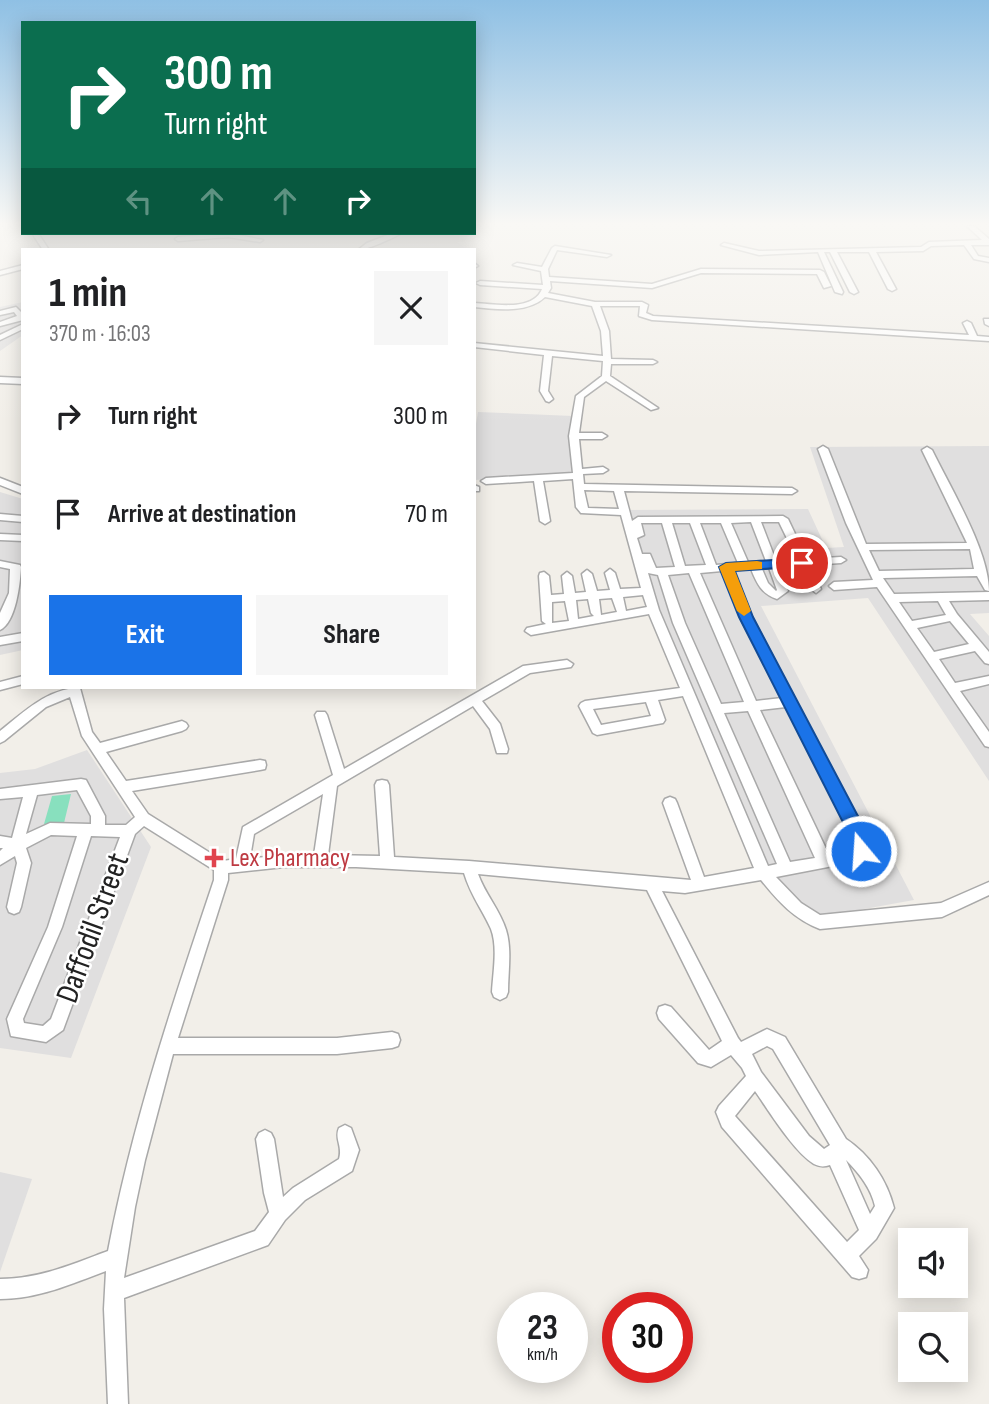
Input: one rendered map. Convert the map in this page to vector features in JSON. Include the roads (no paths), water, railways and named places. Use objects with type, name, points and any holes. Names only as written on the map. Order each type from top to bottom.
[{"type":"street","points":[[476,305],[525,306],[542,292]]},
{"type":"street","points":[[559,292],[594,304],[642,304],[645,305],[642,314],[652,318],[989,339]]},
{"type":"street","points":[[594,304],[605,323],[606,377]]},
{"type":"street","points":[[0,313],[16,309],[21,318]]},
{"type":"street","points":[[0,324],[21,320]]},
{"type":"street","points":[[2,336],[21,321]]},
{"type":"street","points":[[967,323],[974,338]]},
{"type":"street","points":[[944,325],[950,336]]},
{"type":"street","points":[[476,345],[607,360],[653,362]]},
{"type":"street","points":[[548,353],[544,391],[549,399]]},
{"type":"street","points":[[606,377],[654,408]]},
{"type":"street","points":[[606,377],[580,396],[574,436],[578,478],[583,510],[624,512]]},
{"type":"street","points":[[0,380],[21,381]]},
{"type":"street","points":[[574,436],[602,436]]},
{"type":"street","points":[[823,449],[877,579],[989,742]]},
{"type":"street","points":[[927,450],[974,546],[980,572],[989,587]]},
{"type":"street","points":[[578,478],[603,470]]},
{"type":"street","points":[[538,477],[545,521]]},
{"type":"street","points":[[486,481],[538,477],[578,478],[618,488],[792,491]]},
{"type":"street","points":[[0,481],[21,490]]},
{"type":"street","points":[[618,488],[653,610],[763,872],[797,910],[820,922],[942,909],[989,888]]},
{"type":"street","points":[[0,517],[21,521]]},
{"type":"street","points":[[694,519],[712,568]]},
{"type":"street","points":[[725,519],[750,566],[765,587],[778,595],[783,592],[755,519]]},
{"type":"street","points":[[816,589],[802,563],[785,520],[638,520],[636,523],[650,569],[662,572],[726,567],[773,565],[802,563],[841,560]]},
{"type":"street","points":[[666,520],[824,861]]},
{"type":"street","points":[[0,523],[21,521]]},
{"type":"street","points":[[0,537],[21,538]]},
{"type":"street","points":[[862,547],[974,546]]},
{"type":"street","points":[[0,564],[16,567],[14,591],[0,626]]},
{"type":"street","points":[[0,738],[42,704],[74,689],[86,733],[143,818],[221,867],[320,861],[387,863],[468,867],[651,884],[701,885],[854,857],[861,851],[861,839],[746,617],[726,567]]},
{"type":"street","points":[[662,572],[679,623],[786,868]]},
{"type":"street","points":[[834,586],[877,579],[980,572]]},
{"type":"street","points":[[610,573],[621,610]]},
{"type":"street","points":[[587,574],[597,613]]},
{"type":"street","points":[[544,576],[548,621]]},
{"type":"street","points":[[567,576],[573,618]]},
{"type":"street","points":[[546,599],[647,592]]},
{"type":"street","points":[[889,598],[989,596]]},
{"type":"street","points":[[941,597],[953,617],[989,660]]},
{"type":"street","points":[[531,631],[653,610]]},
{"type":"street","points":[[908,626],[953,617]]},
{"type":"street","points":[[0,641],[21,637]]},
{"type":"street","points":[[930,657],[977,646]]},
{"type":"street","points":[[243,864],[248,831],[532,667],[567,664]]},
{"type":"street","points":[[951,688],[989,680]]},
{"type":"street","points":[[0,686],[21,681]]},
{"type":"street","points":[[651,698],[659,720],[597,730],[585,706],[687,691]]},
{"type":"street","points":[[475,700],[496,727],[502,749]]},
{"type":"street","points":[[717,709],[790,702]]},
{"type":"street","points":[[320,861],[335,781],[321,715]]},
{"type":"street","points":[[975,722],[989,719]]},
{"type":"street","points":[[98,750],[182,726]]},
{"type":"street","points":[[124,788],[260,765]]},
{"type":"street","points":[[0,794],[81,785],[98,816],[92,830]]},
{"type":"street","points":[[382,785],[387,863]]},
{"type":"street","points":[[14,907],[24,863],[18,845],[33,790]]},
{"type":"street","points":[[670,803],[701,885]]},
{"type":"street","points":[[0,859],[18,845],[50,829],[129,831],[143,818]]},
{"type":"street","name":"Daffodil Street","points":[[92,830],[14,1023],[17,1030],[44,1034],[57,1024],[129,831]]},
{"type":"street","points":[[0,842],[18,845]]},
{"type":"street","points":[[118,1404],[117,1257],[168,1046],[221,880],[221,867]]},
{"type":"street","points":[[468,867],[476,890],[498,928],[501,940],[500,992]]},
{"type":"street","points":[[651,884],[736,1048],[752,1069],[755,1078],[811,1151],[819,1157],[837,1149],[859,1159],[884,1200],[885,1208],[869,1232],[847,1255]]},
{"type":"street","points":[[665,1013],[704,1057],[711,1059],[767,1037],[779,1043],[837,1149],[869,1232]]},
{"type":"street","points":[[168,1046],[337,1046],[392,1040]]},
{"type":"street","points":[[755,1078],[725,1112],[728,1121],[859,1270]]},
{"type":"street","points":[[116,1291],[261,1238],[299,1194],[346,1165],[350,1158],[345,1134]]},
{"type":"street","points":[[265,1139],[279,1214]]},
{"type":"street","points":[[0,1289],[14,1290],[49,1281],[117,1257]]},
{"type":"place","name":"Lex Pharmacy","points":[[214,858]]}]
